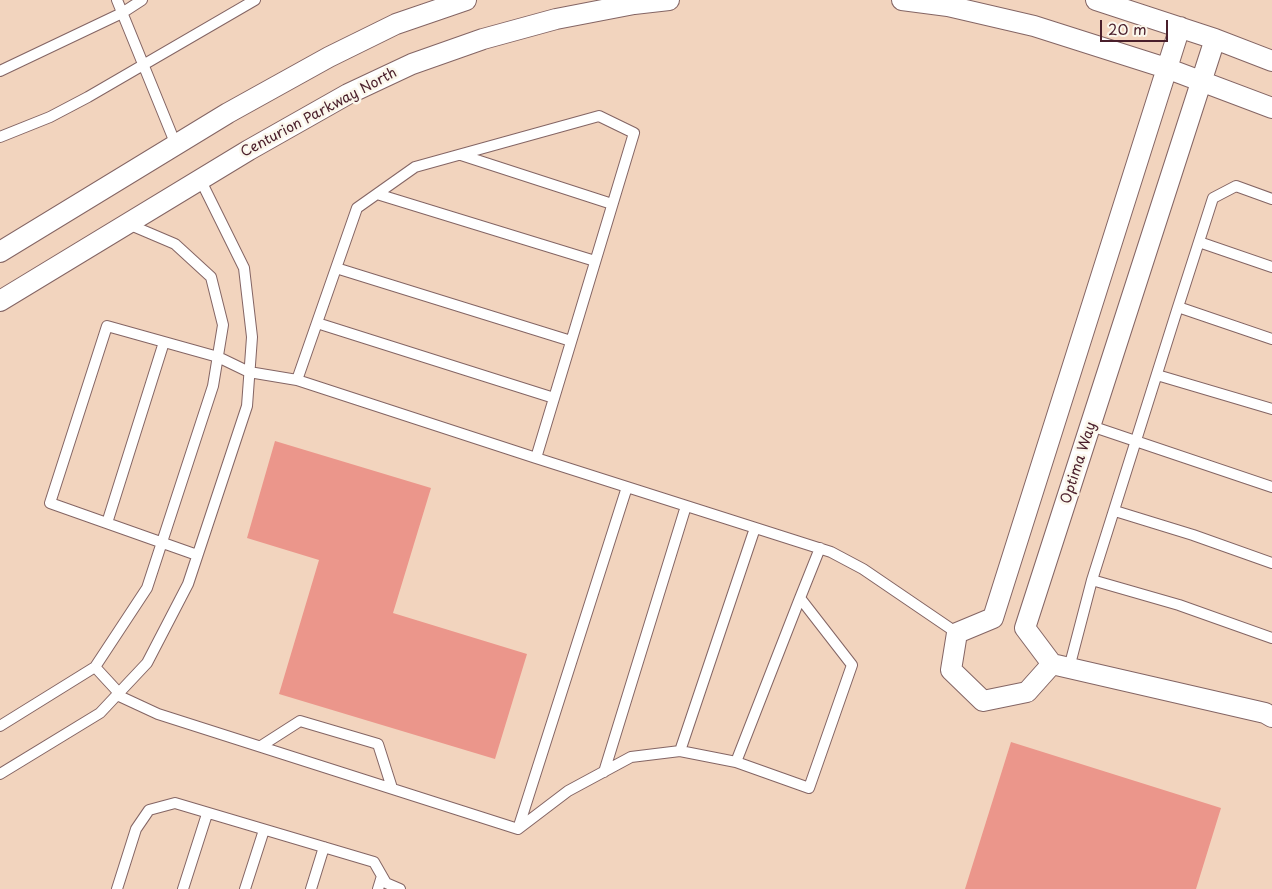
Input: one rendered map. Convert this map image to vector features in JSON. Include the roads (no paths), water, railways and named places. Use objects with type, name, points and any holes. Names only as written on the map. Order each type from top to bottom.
[{"type":"street","points":[[0,252],[176,145],[329,57],[396,24],[466,0]]},
{"type":"street","name":"Centurion Parkway North","points":[[0,301],[200,179],[348,94],[412,64],[579,7],[669,0]]},
{"type":"street","points":[[902,0],[948,6],[1034,26],[1166,68],[1272,108]]},
{"type":"street","points":[[1096,0],[1215,39],[1272,61]]},
{"type":"street","points":[[993,618],[1180,27]]},
{"type":"street","name":"Optima Way","points":[[1025,628],[1215,39]]},
{"type":"street","points":[[1060,666],[1027,692],[983,701],[951,670],[957,633],[993,618],[1025,628],[1060,666],[1265,713],[1272,717]]},
{"type":"lane","points":[[117,0],[176,145]]},
{"type":"lane","points":[[0,71],[122,13],[142,0]]},
{"type":"lane","points":[[0,137],[50,117],[143,66],[255,0]]},
{"type":"lane","points":[[297,380],[357,208],[415,167],[599,116],[634,133],[536,458]]},
{"type":"lane","points":[[460,154],[612,204]]},
{"type":"lane","points":[[0,774],[100,713],[147,663],[188,584],[247,406],[252,337],[244,268],[200,179]]},
{"type":"lane","points":[[1060,666],[1115,511],[1213,198],[1236,186],[1272,200]]},
{"type":"lane","points":[[377,194],[595,260]]},
{"type":"lane","points":[[0,726],[95,667],[147,588],[213,386],[223,325],[211,277],[175,244],[128,224]]},
{"type":"lane","points":[[1199,242],[1272,267]]},
{"type":"lane","points":[[336,268],[571,341]]},
{"type":"lane","points":[[1178,307],[1272,339]]},
{"type":"lane","points":[[317,323],[554,398]]},
{"type":"lane","points":[[197,555],[50,503],[107,326],[218,357],[249,372],[297,380],[820,548],[863,569],[957,633]]},
{"type":"lane","points":[[107,524],[164,342]]},
{"type":"lane","points":[[1157,375],[1272,408]]},
{"type":"lane","points":[[1091,426],[1272,487]]},
{"type":"lane","points":[[518,829],[627,487]]},
{"type":"lane","points":[[604,772],[686,506]]},
{"type":"lane","points":[[1115,511],[1193,535],[1272,563]]},
{"type":"lane","points":[[680,751],[755,528]]},
{"type":"lane","points":[[736,762],[820,548]]},
{"type":"lane","points":[[1092,580],[1179,605],[1272,638]]},
{"type":"lane","points":[[518,829],[568,791],[631,757],[680,751],[736,762],[810,788],[852,665],[800,598]]},
{"type":"lane","points":[[95,667],[118,694],[158,714],[518,829]]},
{"type":"lane","points":[[261,746],[300,722],[378,744],[392,788]]},
{"type":"lane","points":[[117,889],[136,829],[149,810],[175,803],[374,862],[386,883],[400,889]]},
{"type":"lane","points":[[183,889],[207,814]]},
{"type":"lane","points":[[245,889],[264,830]]},
{"type":"lane","points":[[311,889],[324,848]]},
{"type":"lane","points":[[378,889],[382,876]]}]
